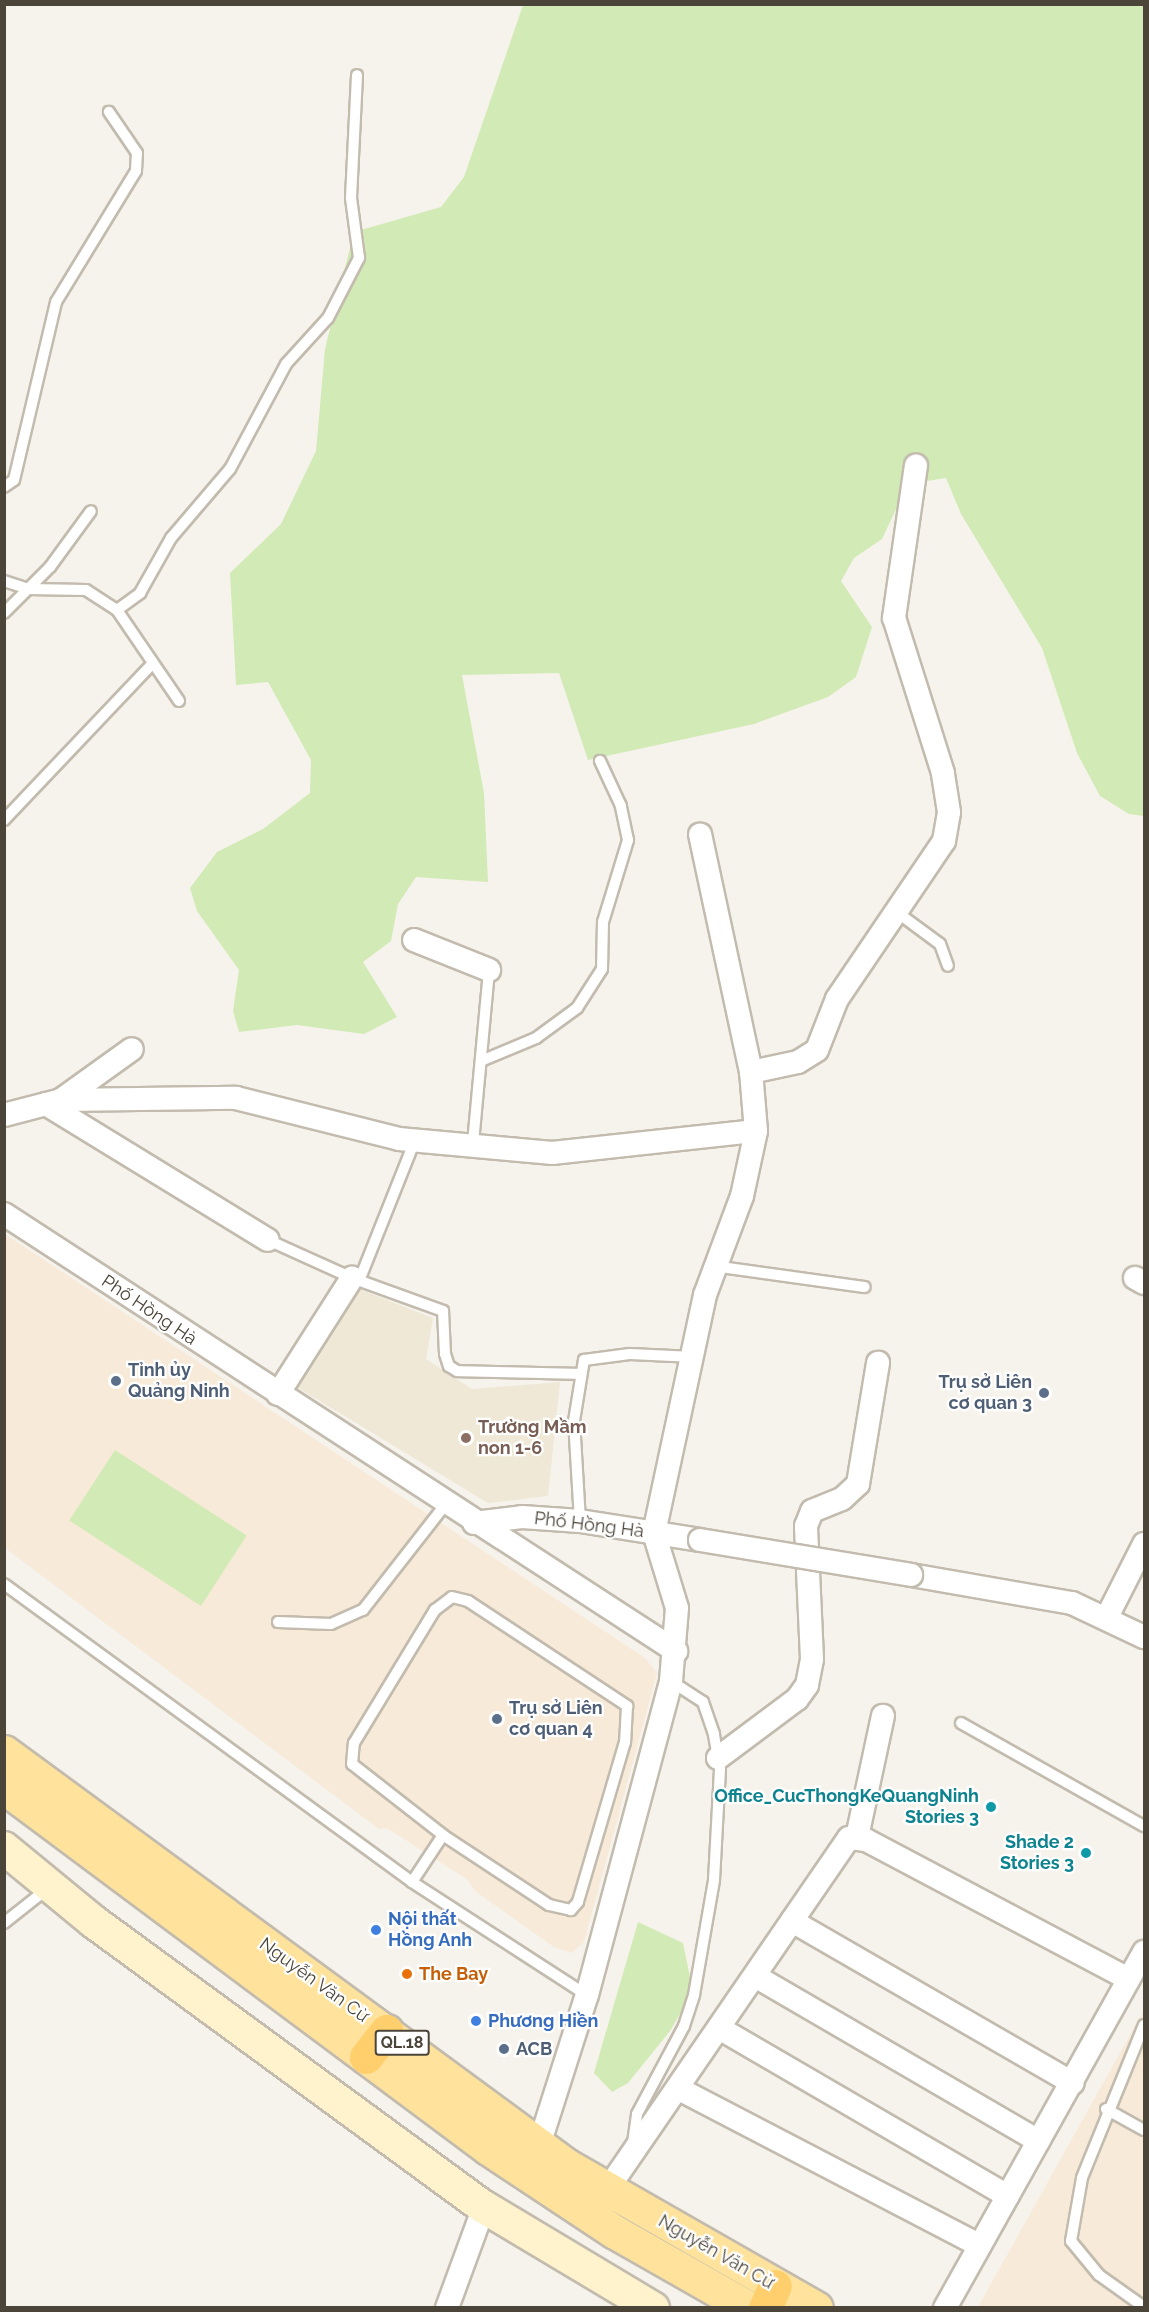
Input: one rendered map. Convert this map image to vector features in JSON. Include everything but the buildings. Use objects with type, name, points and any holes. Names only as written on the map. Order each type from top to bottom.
[{"type":"highway","points":[[366,2056],[386,2031]]},
{"type":"main road","name":"Nguyễn Văn Cừ","points":[[4,1752],[539,2145],[770,2297],[816,2307]]},
{"type":"main road","name":"Nguyễn Văn Cừ","points":[[4,1787],[537,2181],[749,2307]]},
{"type":"street","points":[[751,1071],[798,1062],[817,1050],[837,999],[898,913],[944,841],[949,812],[943,772],[894,618],[916,466]]},
{"type":"street","points":[[539,2145],[587,1995],[671,1681],[676,1651],[677,1608],[654,1533],[695,1357],[713,1266],[742,1196],[756,1131],[751,1071],[700,834]]},
{"type":"street","points":[[414,940],[489,970]]},
{"type":"street","points":[[53,1102],[132,1049]]},
{"type":"street","points":[[4,1115],[53,1102],[236,1098],[416,1140],[473,1143],[552,1153],[756,1131]]},
{"type":"street","points":[[53,1102],[268,1240]]},
{"type":"street","name":"Phố Hồng Hà","points":[[4,1214],[445,1506],[474,1522],[522,1517],[580,1521],[911,1575],[1072,1603],[1107,1617],[1144,1637]]},
{"type":"street","points":[[278,1394],[355,1280]]},
{"type":"street","points":[[718,1758],[788,1707],[807,1685],[812,1659],[806,1526],[812,1511],[842,1499],[858,1484],[878,1363]]},
{"type":"street","points":[[474,1522],[676,1651]]},
{"type":"street","points":[[1107,1617],[1144,1544]]},
{"type":"street","points":[[607,2190],[679,2089],[841,1845],[856,1837],[883,1716]]},
{"type":"street","points":[[856,1837],[1128,1979]]},
{"type":"street","points":[[4,1848],[52,1885],[94,1922],[484,2207],[653,2307]]},
{"type":"street","points":[[792,1921],[1073,2083]]},
{"type":"street","points":[[945,2307],[1038,2140],[1073,2083],[1144,1952]]},
{"type":"street","points":[[755,1976],[1038,2140]]},
{"type":"street","points":[[719,2028],[1008,2196]]},
{"type":"street","points":[[679,2089],[980,2246]]},
{"type":"street","points":[[447,2307],[484,2207]]},
{"type":"lane","points":[[117,610],[140,593],[171,537],[230,469],[286,364],[328,318],[359,258],[351,198],[357,75]]},
{"type":"lane","points":[[4,487],[14,480],[56,302],[136,171],[137,153],[109,112]]},
{"type":"lane","points":[[4,613],[28,589],[91,511]]},
{"type":"lane","points":[[4,580],[28,589],[86,590],[117,610],[179,701]]},
{"type":"lane","points":[[4,820],[153,663]]},
{"type":"lane","points":[[482,1061],[536,1038],[577,1008],[602,969],[603,922],[628,840],[621,806],[600,761]]},
{"type":"lane","points":[[898,913],[940,944],[948,966]]},
{"type":"lane","points":[[473,1143],[489,970]]},
{"type":"lane","points":[[355,1280],[416,1140]]},
{"type":"lane","points":[[268,1240],[355,1280],[443,1311],[446,1354],[449,1366],[457,1371],[579,1374]]},
{"type":"lane","points":[[713,1266],[865,1287]]},
{"type":"lane","points":[[580,1521],[574,1459],[579,1374],[584,1360],[599,1355],[695,1357]]},
{"type":"lane","points":[[278,1623],[331,1624],[363,1610],[445,1506]]},
{"type":"lane","points":[[4,1584],[412,1882],[587,1995]]},
{"type":"lane","points":[[452,1597],[468,1601],[618,1698],[630,1719],[578,1902],[571,1910],[549,1905],[443,1835],[358,1771],[351,1755],[435,1610],[452,1597]]},
{"type":"lane","points":[[633,2153],[637,2114],[684,2026],[694,1995],[714,1880],[718,1758],[703,1702],[671,1681]]},
{"type":"lane","points":[[961,1723],[1144,1826]]},
{"type":"lane","points":[[412,1882],[443,1835]]},
{"type":"lane","points":[[4,1923],[52,1885]]},
{"type":"lane","points":[[1144,2025],[1106,2109],[1082,2178],[1071,2241],[1099,2275],[1144,2307]]},
{"type":"lane","points":[[1106,2109],[1144,2130]]},
{"type":"shaded area","points":[[5,1234],[645,1658],[657,1673],[584,1942],[572,1953],[554,1947],[475,1891],[468,1880],[387,1828],[379,1829],[5,1548]]},
{"type":"shaded area","name":"Trường Mầm non 1-6","points":[[359,1289],[433,1318],[426,1359],[472,1389],[560,1382],[548,1496],[488,1503],[295,1386]]},
{"type":"shaded area","points":[[1144,2010],[1144,2307],[978,2307]]},
{"type":"green space","points":[[523,5],[1144,5],[1144,816],[1129,814],[1100,796],[1077,753],[1042,648],[961,514],[946,478],[908,484],[882,539],[854,558],[841,581],[872,627],[856,677],[828,697],[754,724],[588,760],[559,673],[462,675],[484,793],[488,882],[416,877],[398,904],[391,941],[363,962],[397,1017],[364,1034],[297,1025],[239,1032],[233,1011],[239,970],[197,911],[190,888],[217,852],[263,829],[310,793],[311,760],[268,682],[236,685],[230,573],[281,524],[316,451],[325,349],[354,232],[441,207],[464,177]]},
{"type":"green space","points":[[115,1450],[247,1536],[201,1606],[69,1520]]},
{"type":"green space","points":[[638,1922],[683,1943],[693,1992],[670,2031],[628,2083],[612,2092],[594,2073]]},
{"type":"place","name":"Tỉnh ủy Quảng Ninh","points":[[116,1381]]},
{"type":"place","name":"Trụ sở Liên cơ quan 3","points":[[1044,1393]]},
{"type":"place","name":"Trường Mầm non 1-6","points":[[466,1438]]},
{"type":"place","name":"Trụ sở Liên cơ quan 4","points":[[497,1719]]},
{"type":"place","name":"Office_CucThongKeQuangNinh Stories 3","points":[[991,1807]]},
{"type":"place","name":"Shade 2 Stories 3","points":[[1086,1853]]},
{"type":"place","name":"Nội thất Hồng Anh","points":[[376,1930]]},
{"type":"place","name":"The Bay","points":[[407,1974]]},
{"type":"place","name":"Phương Hiền","points":[[476,2021]]},
{"type":"place","name":"ACB","points":[[504,2049]]}]
